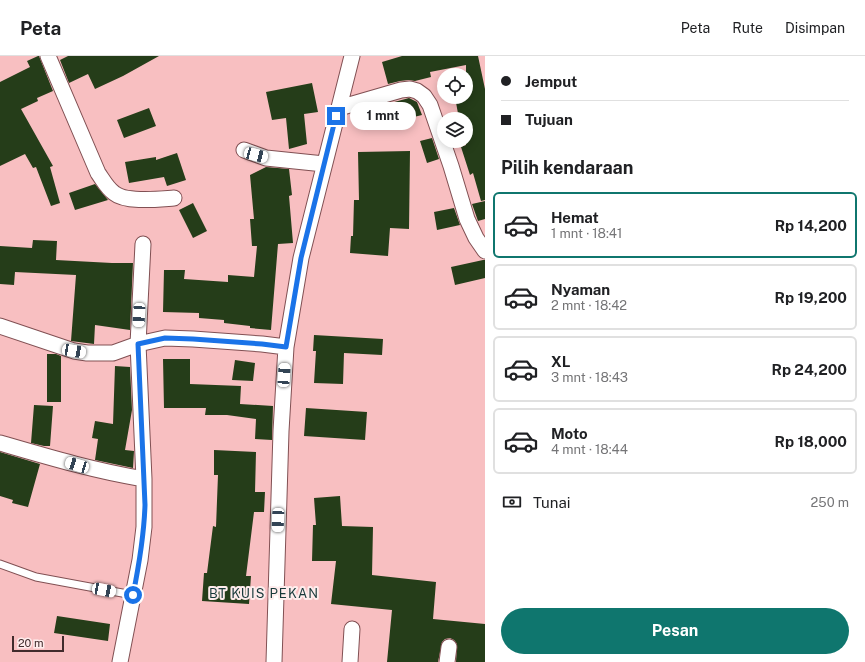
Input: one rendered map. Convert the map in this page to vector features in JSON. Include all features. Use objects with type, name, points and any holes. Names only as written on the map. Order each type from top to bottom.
[{"type":"street","points":[[48,56],[98,173],[110,190],[122,198],[174,198]]},
{"type":"street","points":[[274,662],[281,432],[286,347],[301,258],[352,56]]},
{"type":"street","points":[[339,108],[401,90],[414,90],[421,93],[430,105],[467,219],[476,238],[485,250]]},
{"type":"street","points":[[244,150],[266,158],[324,164]]},
{"type":"street","points":[[120,662],[140,560],[144,527],[144,479],[138,344],[143,244]]},
{"type":"street","points":[[0,326],[74,351],[86,353],[113,353],[138,344],[165,338],[186,338],[286,347]]},
{"type":"street","points":[[0,443],[77,465],[144,479]]},
{"type":"street","points":[[350,662],[352,629]]},
{"type":"street","points":[[446,662],[449,647]]},
{"type":"lane","points":[[0,564],[36,577],[133,595]]},
{"type":"building","points":[[38,56],[53,91],[37,98],[38,101],[21,109],[53,166],[50,167],[60,203],[51,206],[36,167],[33,168],[25,154],[0,166],[0,82],[30,67],[27,61]]},
{"type":"building","points":[[68,56],[159,56],[123,76],[95,89],[88,74],[69,83],[60,60]]},
{"type":"building","points":[[402,56],[478,56],[485,89],[485,200],[481,201],[473,173],[470,175],[461,148],[473,148],[473,112],[458,112],[456,104],[473,104],[473,68],[466,68],[466,65],[451,68],[437,68],[437,71],[430,72],[431,77],[415,81],[400,81],[388,84],[382,62]]},
{"type":"building","points":[[312,83],[318,112],[304,114],[307,144],[289,149],[286,118],[272,120],[266,92]]},
{"type":"building","points":[[409,98],[417,102],[422,115],[369,128],[365,110]]},
{"type":"building","points":[[149,108],[156,126],[124,138],[117,120]]},
{"type":"building","points":[[432,138],[439,159],[427,163],[420,141]]},
{"type":"building","points":[[410,151],[409,229],[390,228],[388,256],[350,253],[351,236],[353,236],[354,200],[359,200],[358,152]]},
{"type":"building","points":[[177,153],[186,180],[167,186],[164,177],[129,183],[125,162],[156,157],[156,160]]},
{"type":"building","points":[[266,167],[289,169],[292,195],[289,196],[293,243],[278,244],[271,330],[224,323],[224,320],[199,318],[199,313],[163,312],[164,270],[185,270],[184,279],[228,282],[228,275],[254,277],[257,246],[252,246],[250,219],[254,219],[250,175]]},
{"type":"building","points":[[95,184],[108,200],[75,210],[69,193]]},
{"type":"building","points":[[485,201],[485,219],[478,221],[472,204]]},
{"type":"building","points":[[193,203],[207,231],[193,238],[179,210]]},
{"type":"building","points":[[454,208],[460,225],[437,230],[434,212]]},
{"type":"building","points":[[33,240],[57,241],[56,260],[133,263],[130,330],[95,325],[94,344],[71,341],[76,275],[15,272],[14,285],[0,284],[0,246],[32,248]]},
{"type":"building","points":[[485,260],[485,278],[455,285],[451,267]]},
{"type":"building","points":[[314,335],[383,339],[382,355],[344,353],[343,384],[314,383],[316,351],[313,351]]},
{"type":"building","points":[[47,354],[56,354],[61,356],[61,402],[47,402]]},
{"type":"building","points":[[163,359],[190,359],[190,384],[241,386],[240,404],[273,406],[272,440],[255,439],[256,419],[227,415],[205,415],[206,408],[164,408]]},
{"type":"building","points":[[235,360],[255,363],[253,381],[232,380]]},
{"type":"building","points":[[115,366],[130,367],[132,410],[125,450],[134,451],[133,468],[95,460],[98,439],[92,438],[95,421],[113,424]]},
{"type":"building","points":[[34,405],[53,406],[50,446],[31,443]]},
{"type":"building","points":[[306,408],[367,412],[365,440],[304,436]]},
{"type":"building","points":[[214,450],[256,452],[255,492],[265,492],[264,512],[254,512],[246,576],[251,576],[249,604],[202,601],[204,573],[207,573],[213,526],[216,527],[218,475],[214,475]]},
{"type":"building","points":[[0,452],[40,464],[28,507],[12,503],[13,500],[0,496]]},
{"type":"building","points":[[340,496],[342,526],[373,527],[372,575],[436,582],[433,619],[485,624],[485,662],[456,662],[457,644],[450,638],[445,639],[442,642],[438,662],[387,662],[392,610],[331,604],[336,561],[312,561],[313,525],[316,525],[314,498]]},
{"type":"building","points":[[57,616],[110,624],[108,641],[54,633]]},
{"type":"district","name":"BT KUIS PEKAN","points":[[264,593]]},
{"type":"route","points":[[133,595],[140,560],[145,505],[138,344],[165,338],[262,344],[286,347],[301,258],[336,116]]}]
